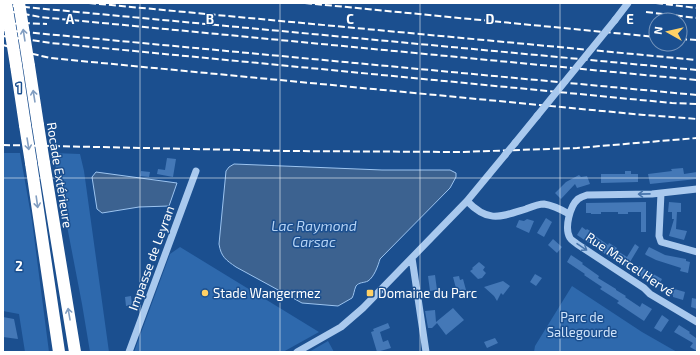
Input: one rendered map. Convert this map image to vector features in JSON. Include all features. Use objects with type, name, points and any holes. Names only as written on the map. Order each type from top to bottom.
[{"type":"highway","points":[[6,3],[59,352]]},
{"type":"highway","name":"Rocade Extérieure","points":[[19,3],[75,352]]},
{"type":"street","points":[[298,352],[348,322],[364,308],[467,201],[628,3]]},
{"type":"street","name":"Impasse de Leyran","points":[[129,352],[196,171]]},
{"type":"street","points":[[467,201],[472,207],[487,216],[500,217],[544,204],[569,214],[578,199],[587,195],[660,193],[697,189]]},
{"type":"street","points":[[660,193],[661,242],[697,252]]},
{"type":"street","name":"Rue Marcel Hervé","points":[[569,214],[568,225],[570,237],[577,244],[644,288],[650,294],[697,322]]},
{"type":"street","points":[[412,258],[426,352]]},
{"type":"green space","points":[[3,153],[20,153],[32,221],[49,352],[25,352],[19,314],[3,311]]},
{"type":"green space","points":[[53,153],[80,154],[84,171],[109,352],[90,352]]},
{"type":"green space","name":"Stade Wangermez","points":[[180,247],[319,332],[283,352],[134,352],[170,254]]},
{"type":"green space","name":"Parc de Sallegourde","points":[[572,286],[642,332],[677,352],[534,352],[535,346]]},
{"type":"green space","points":[[328,341],[334,352],[309,352]]},
{"type":"water","name":"Lac Raymond Carsac","points":[[234,164],[382,170],[450,170],[456,173],[456,177],[450,188],[380,259],[376,271],[372,277],[368,281],[357,285],[352,298],[338,306],[302,303],[236,267],[224,258],[219,244],[226,171]]},
{"type":"water","points":[[96,172],[177,183],[169,206],[139,207],[102,213],[97,209],[92,177]]},
{"type":"building","points":[[167,158],[176,159],[173,177],[157,174],[158,169],[165,170]]},
{"type":"building","points":[[683,168],[684,174],[697,172],[697,179],[650,184],[648,174]]},
{"type":"building","points":[[141,171],[150,172],[149,177],[140,176]]},
{"type":"building","points":[[625,171],[631,171],[631,174],[638,174],[638,182],[601,183],[601,174],[625,174]]},
{"type":"building","points":[[579,175],[581,177],[587,176],[590,184],[577,188],[575,184],[561,199],[555,193],[566,182]]},
{"type":"building","points":[[646,202],[646,232],[641,232],[641,212],[628,212],[628,214],[618,214],[618,212],[601,212],[601,214],[586,213],[586,203]]},
{"type":"building","points":[[669,202],[681,203],[681,212],[677,212],[676,229],[687,231],[684,240],[669,236],[674,219],[672,219],[672,212],[668,212]]},
{"type":"building","points":[[546,218],[552,222],[544,237],[537,233]]},
{"type":"building","points":[[527,219],[534,221],[529,233],[516,227],[519,220],[524,221]]},
{"type":"building","points":[[582,227],[595,234],[594,235],[608,245],[609,243],[617,248],[616,250],[627,257],[635,244],[639,247],[630,262],[628,261],[625,266],[577,235]]},
{"type":"building","points":[[553,239],[562,247],[557,253],[548,245]]},
{"type":"building","points":[[649,247],[665,255],[686,259],[686,261],[690,262],[688,273],[680,271],[681,268],[656,260],[646,255],[645,254]]},
{"type":"building","points":[[571,255],[599,276],[598,278],[640,307],[642,303],[652,309],[644,321],[617,303],[619,301],[600,289],[602,287],[567,262]]},
{"type":"building","points":[[479,262],[485,267],[483,270],[486,273],[482,278],[478,279],[470,271]]},
{"type":"building","points":[[639,266],[662,279],[658,287],[635,273]]},
{"type":"building","points":[[535,274],[542,278],[536,286],[530,282]]},
{"type":"building","points":[[435,275],[437,290],[430,291],[428,276]]},
{"type":"building","points":[[459,276],[460,280],[463,279],[466,290],[457,292],[453,277]]},
{"type":"building","points":[[503,281],[510,286],[503,295],[501,293],[497,301],[494,296],[484,287]]},
{"type":"building","points":[[671,288],[685,292],[683,300],[669,294]]},
{"type":"building","points":[[131,296],[132,305],[126,306],[125,297]]},
{"type":"building","points":[[692,298],[697,299],[697,309],[691,307]]},
{"type":"building","points":[[453,308],[464,320],[446,335],[437,323],[432,328],[428,328],[425,311],[435,310],[436,322]]},
{"type":"building","points":[[662,315],[669,320],[661,332],[654,328]]},
{"type":"building","points":[[3,317],[14,319],[18,339],[3,337]]},
{"type":"building","points":[[388,323],[390,328],[380,332],[383,342],[388,340],[391,348],[377,352],[371,332],[374,331],[373,329]]},
{"type":"building","points":[[679,325],[696,338],[697,337],[697,351],[690,347],[693,343],[674,332]]},
{"type":"building","points":[[495,338],[498,343],[487,348],[484,342]]},
{"type":"railway","points":[[89,3],[697,60]]},
{"type":"railway","points":[[305,3],[648,36]]},
{"type":"railway","points":[[656,3],[697,8]]},
{"type":"railway","points":[[3,5],[697,70]]},
{"type":"railway","points":[[3,10],[40,17],[697,80]]},
{"type":"railway","points":[[646,12],[697,18]]},
{"type":"railway","points":[[3,25],[21,23],[47,24]]},
{"type":"railway","points":[[3,30],[697,95]]},
{"type":"railway","points":[[3,36],[51,43],[672,103],[697,104]]},
{"type":"railway","points":[[688,39],[697,40]]},
{"type":"railway","points":[[3,45],[50,58],[697,119]]},
{"type":"railway","points":[[3,145],[287,151],[460,152],[577,148],[697,138]]},
{"type":"place","name":"Stade Wangermez","points":[[205,293]]},
{"type":"place","name":"Domaine du Parc","points":[[370,293]]}]
